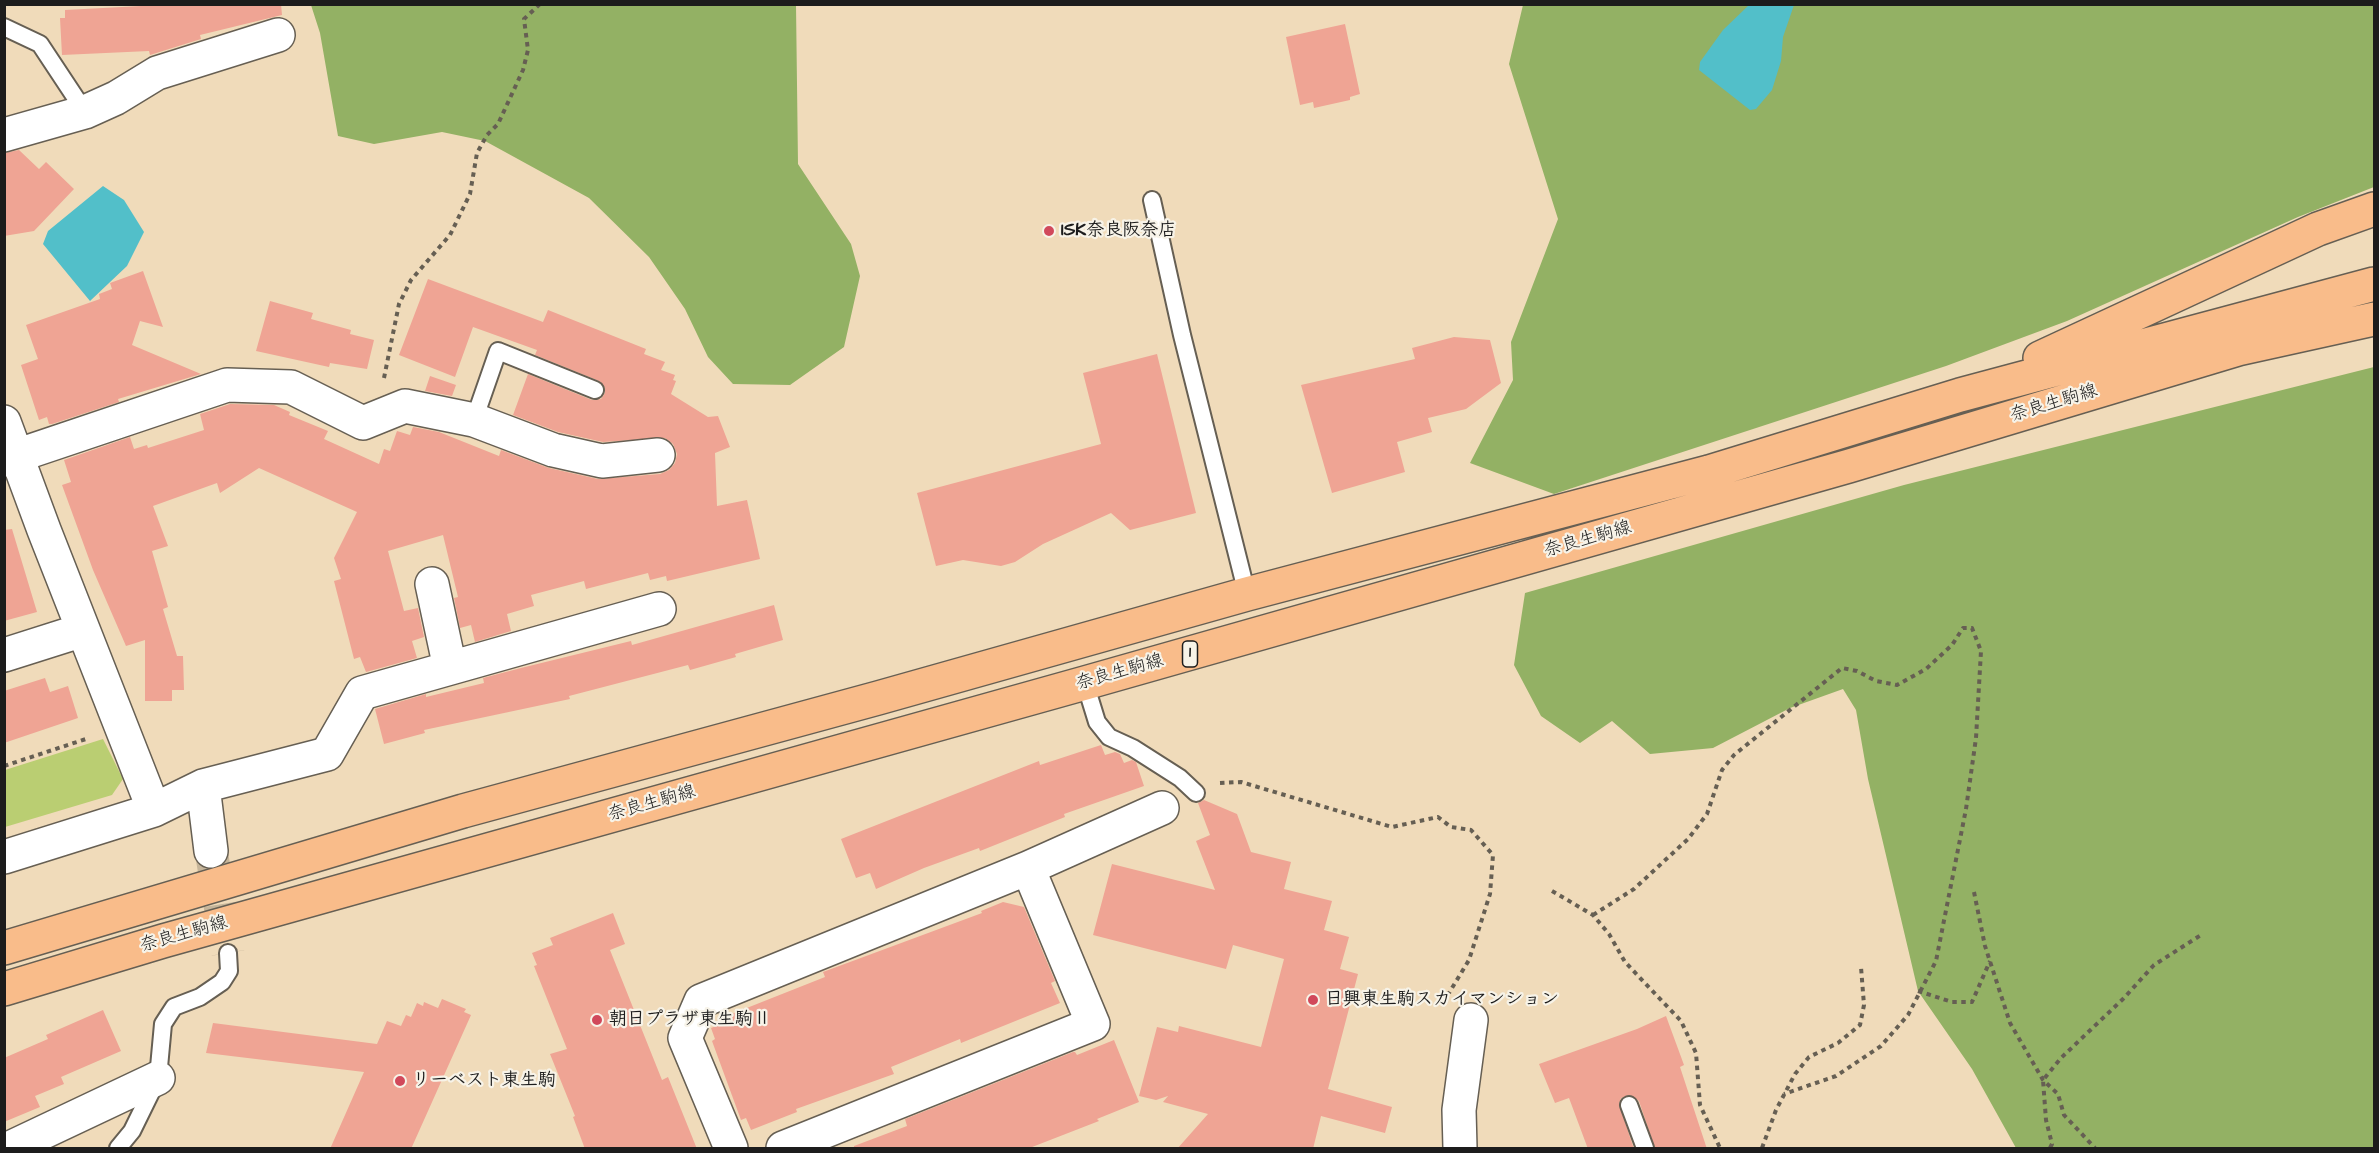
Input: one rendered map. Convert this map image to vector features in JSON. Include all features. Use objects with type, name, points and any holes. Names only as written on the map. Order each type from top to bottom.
[{"type":"main road","points":[[1960,395],[2318,229],[2374,209]]},
{"type":"main road","name":"奈良生駒線","points":[[4,948],[463,811],[1247,594],[1709,472],[1960,395],[2374,284]]},
{"type":"main road","name":"奈良生駒線","points":[[4,988],[1860,462],[2238,349],[2374,319]]},
{"type":"street","points":[[4,135],[85,112],[116,98],[157,73],[278,35]]},
{"type":"street","points":[[10,458],[227,386],[291,387],[363,423],[405,406],[474,420],[553,450],[602,461],[658,455]]},
{"type":"street","points":[[4,422],[10,458],[83,630],[154,810]]},
{"type":"street","points":[[432,584],[450,668]]},
{"type":"street","points":[[4,857],[154,810],[204,786],[327,754],[362,693],[659,609]]},
{"type":"street","points":[[4,655],[83,630]]},
{"type":"street","points":[[204,786],[212,851]]},
{"type":"street","points":[[727,1146],[685,1038],[700,1001],[1028,868],[1162,808]]},
{"type":"street","points":[[783,1149],[1093,1024],[1028,868]]},
{"type":"street","points":[[1460,1149],[1459,1110],[1471,1020]]},
{"type":"street","points":[[10,1149],[158,1078]]},
{"type":"lane","points":[[4,27],[40,44],[85,112]]},
{"type":"lane","points":[[1152,200],[1185,346],[1247,594]]},
{"type":"lane","points":[[474,420],[498,351],[595,390]]},
{"type":"lane","points":[[1085,683],[1097,722],[1109,737],[1133,748],[1180,778],[1196,793]]},
{"type":"lane","points":[[118,1149],[132,1131],[158,1078],[163,1024],[174,1007],[200,997],[222,982],[229,971],[228,953]]},
{"type":"lane","points":[[1629,1105],[1645,1149]]},
{"type":"path","points":[[385,415],[382,395],[384,374],[399,304],[411,280],[450,235],[470,194],[477,153],[487,135],[498,124],[513,86],[523,70],[528,50],[524,19],[540,4]]},
{"type":"path","points":[[1593,915],[1634,889],[1688,839],[1707,814],[1722,770],[1734,755],[1842,668],[1857,671],[1876,681],[1897,685],[1926,669],[1952,645],[1963,628],[1972,628],[1981,651],[1980,695],[1968,797],[1936,961],[1908,1015],[1881,1046],[1836,1076],[1784,1094]]},
{"type":"path","points":[[4,766],[94,736]]},
{"type":"path","points":[[1196,793],[1224,782],[1241,782],[1392,826],[1438,817],[1450,827],[1471,830],[1493,855],[1490,894],[1469,960],[1444,1001],[1454,1017],[1471,1020]]},
{"type":"path","points":[[1552,891],[1593,915],[1610,934],[1625,962],[1681,1021],[1696,1053],[1700,1105],[1720,1149]]},
{"type":"path","points":[[1974,892],[1990,961],[2010,1023],[2043,1080],[2058,1094],[2064,1115],[2075,1130],[2095,1149]]},
{"type":"path","points":[[2050,1149],[2052,1144],[2046,1120],[2043,1080],[2061,1058],[2123,999],[2154,965],[2201,935]]},
{"type":"path","points":[[1918,991],[1952,1002],[1972,1002],[1990,961]]},
{"type":"path","points":[[1762,1149],[1784,1094],[1795,1074],[1809,1057],[1838,1043],[1860,1025],[1864,1005],[1861,967]]},
{"type":"green space","points":[[311,5],[796,5],[798,164],[851,244],[860,276],[844,347],[790,385],[733,384],[708,357],[685,309],[649,257],[589,198],[485,141],[442,132],[374,144],[338,136],[320,33]]},
{"type":"green space","points":[[1523,5],[2374,5],[2374,187],[2298,217],[2067,321],[1946,366],[1554,494],[1470,463],[1513,380],[1511,342],[1558,219],[1509,64]]},
{"type":"green space","points":[[2374,367],[2374,1148],[2016,1148],[1972,1069],[1918,991],[1868,779],[1856,710],[1843,689],[1790,708],[1713,748],[1650,754],[1612,721],[1580,743],[1541,716],[1514,665],[1525,593],[1904,485]]},
{"type":"green space","points":[[103,739],[123,779],[112,795],[5,827],[5,770]]},
{"type":"water","points":[[1749,5],[1794,5],[1783,37],[1781,61],[1772,90],[1756,109],[1750,110],[1699,70],[1700,62],[1723,30]]},
{"type":"water","points":[[103,186],[124,200],[144,232],[127,266],[90,301],[43,244],[48,231]]},
{"type":"building","points":[[179,4],[281,4],[282,15],[200,35],[201,39],[150,55],[149,51],[62,55],[60,18],[65,18],[65,10]]},
{"type":"building","points":[[1345,24],[1360,94],[1350,97],[1350,100],[1314,108],[1313,102],[1300,105],[1286,37]]},
{"type":"building","points":[[19,150],[39,169],[46,162],[74,189],[34,231],[4,236],[4,153]]},
{"type":"building","points":[[143,271],[163,327],[140,321],[132,345],[201,374],[118,399],[119,402],[52,424],[49,424],[47,417],[39,420],[21,365],[38,359],[26,325],[100,299],[99,294],[112,289],[110,283]]},
{"type":"building","points":[[428,279],[543,322],[548,310],[646,349],[644,354],[665,362],[661,370],[675,375],[673,380],[676,381],[671,394],[708,417],[718,416],[730,447],[715,453],[717,506],[747,500],[760,559],[667,581],[666,576],[650,580],[648,573],[586,589],[584,581],[531,595],[534,606],[507,614],[511,631],[475,642],[471,625],[460,628],[454,598],[458,597],[443,535],[388,551],[404,611],[418,608],[424,637],[412,641],[417,658],[366,672],[360,657],[354,659],[334,581],[341,579],[334,558],[357,512],[259,468],[220,493],[217,483],[153,506],[168,546],[152,551],[168,607],[163,609],[177,656],[183,656],[184,690],[172,690],[172,701],[145,701],[145,640],[126,646],[93,570],[62,485],[71,482],[64,460],[130,437],[134,449],[147,445],[148,448],[204,430],[200,414],[230,404],[274,405],[290,412],[289,415],[328,431],[324,439],[379,464],[384,449],[390,451],[397,431],[410,435],[413,427],[439,432],[499,456],[501,450],[549,468],[598,479],[660,474],[669,470],[675,463],[677,454],[673,444],[665,438],[603,442],[558,432],[513,415],[528,374],[592,400],[601,399],[605,393],[605,388],[599,381],[535,355],[537,350],[473,327],[455,377],[399,355]]},
{"type":"building","points":[[270,301],[313,313],[311,319],[351,330],[350,334],[374,340],[367,369],[330,363],[329,367],[256,351]]},
{"type":"building","points":[[1454,337],[1490,340],[1501,383],[1466,409],[1428,418],[1432,432],[1397,442],[1405,472],[1332,493],[1301,385],[1415,359],[1412,348]]},
{"type":"building","points":[[1157,354],[1196,513],[1130,530],[1111,513],[1043,544],[1015,562],[1001,566],[963,560],[936,566],[917,493],[1101,444],[1083,373]]},
{"type":"building","points":[[430,376],[456,385],[452,396],[425,391]]},
{"type":"building","points":[[12,529],[37,612],[4,621],[4,530]]},
{"type":"building","points":[[774,605],[783,640],[735,654],[736,657],[690,670],[688,665],[569,696],[570,699],[424,730],[425,733],[384,744],[375,709],[426,694],[426,697],[484,683],[483,678],[521,668],[631,641],[632,645]]},
{"type":"building","points":[[45,678],[50,692],[68,686],[78,718],[4,743],[4,691]]},
{"type":"building","points":[[1101,745],[1105,755],[1115,752],[1120,754],[1124,763],[1132,760],[1136,762],[1144,786],[1064,814],[1065,817],[980,851],[979,848],[924,868],[876,889],[870,873],[856,878],[841,839],[1039,761],[1040,765]]},
{"type":"building","name":"日興東生駒スカイマンション","points":[[1204,800],[1237,814],[1251,852],[1291,862],[1284,889],[1332,901],[1324,930],[1349,937],[1340,969],[1358,974],[1328,1089],[1392,1107],[1385,1133],[1321,1116],[1313,1149],[1177,1149],[1208,1114],[1163,1102],[1168,1096],[1156,1100],[1139,1096],[1157,1027],[1178,1032],[1179,1026],[1261,1047],[1284,959],[1233,945],[1226,969],[1093,935],[1112,864],[1215,890],[1196,841],[1210,835],[1198,803]]},
{"type":"building","points":[[1003,902],[1024,907],[1055,981],[1051,983],[1060,1003],[961,1043],[960,1039],[891,1067],[894,1074],[796,1109],[797,1112],[751,1130],[746,1118],[741,1120],[712,1041],[715,1039],[711,1028],[721,1024],[719,1019],[825,977],[823,972],[982,913],[981,911]]},
{"type":"building","name":"朝日プラザ東生駒Ⅱ","points":[[613,913],[625,944],[610,950],[662,1080],[668,1077],[697,1149],[585,1149],[573,1117],[575,1116],[550,1054],[567,1049],[534,966],[537,965],[532,953],[553,945],[550,938]]},
{"type":"building","name":"リーベスト東生駒","points":[[442,999],[466,1009],[464,1012],[471,1015],[411,1149],[330,1149],[364,1072],[206,1053],[213,1023],[377,1044],[387,1021],[401,1026],[406,1015],[411,1017],[417,1003],[423,1006],[424,1002],[438,1008]]},
{"type":"building","points":[[103,1010],[121,1051],[61,1077],[64,1084],[35,1096],[40,1107],[4,1122],[4,1058],[48,1039],[46,1035]]},
{"type":"building","points":[[1666,1016],[1684,1065],[1680,1067],[1707,1149],[1655,1149],[1639,1101],[1630,1095],[1621,1098],[1619,1104],[1634,1149],[1588,1149],[1569,1098],[1555,1103],[1539,1064],[1637,1029]]},
{"type":"building","points":[[1114,1040],[1139,1102],[1097,1119],[1099,1121],[1027,1149],[854,1149],[854,1146],[907,1126],[905,1119],[1073,1052],[1077,1055]]},
{"type":"tunnel","points":[[212,856],[228,953]]},
{"type":"place","name":"ISK奈良阪奈店","points":[[1049,231]]},
{"type":"place","name":"日興東生駒スカイマンション","points":[[1313,1000]]},
{"type":"place","name":"朝日プラザ東生駒Ⅱ","points":[[597,1020]]},
{"type":"place","name":"リーベスト東生駒","points":[[400,1081]]}]
